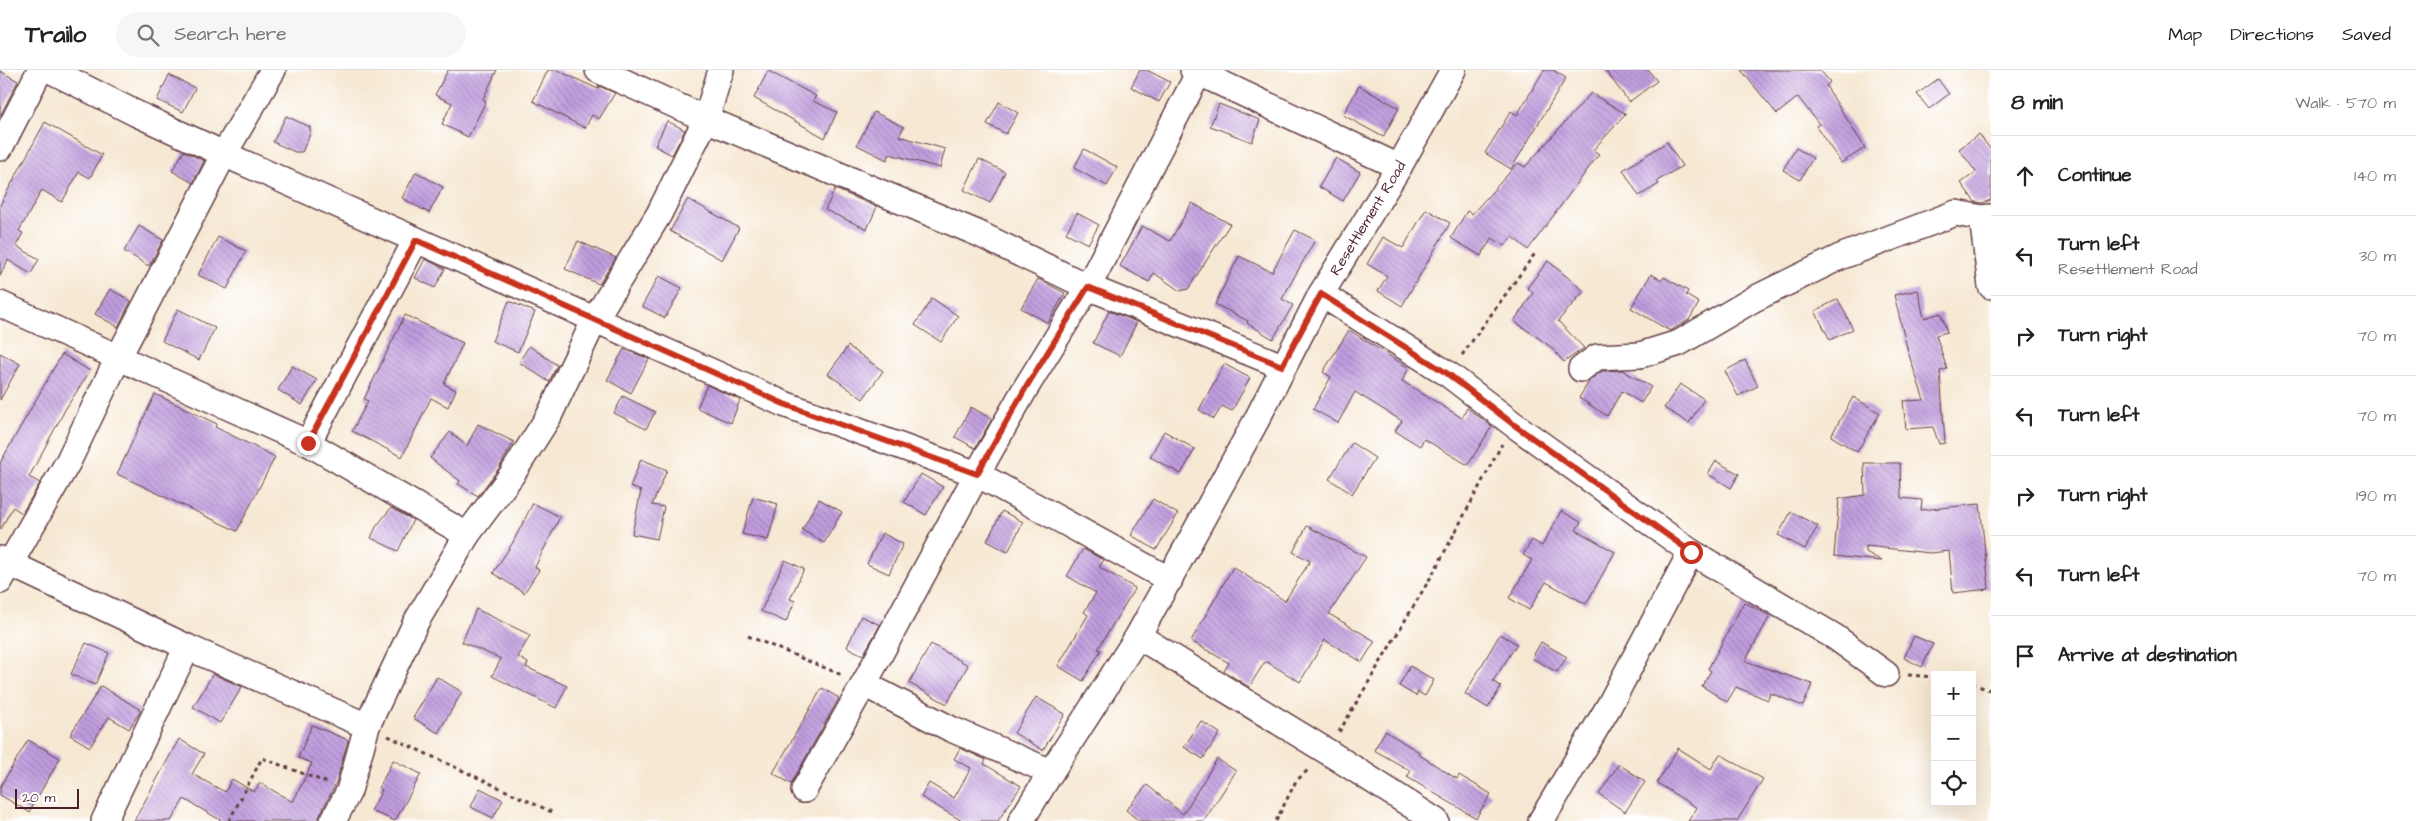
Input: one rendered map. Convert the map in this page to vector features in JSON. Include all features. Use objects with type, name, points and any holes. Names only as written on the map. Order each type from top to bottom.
[{"type":"street","points":[[0,148],[40,70]]},
{"type":"street","points":[[50,70],[137,114],[224,154],[784,404],[977,474],[1170,580]]},
{"type":"street","points":[[273,70],[224,154],[118,358],[68,462],[3,568],[367,726]]},
{"type":"street","points":[[598,70],[706,119],[977,233],[1088,287],[1282,366]]},
{"type":"street","points":[[333,821],[349,791],[367,726],[416,622],[466,535],[511,476],[549,416],[595,319],[659,214],[706,119],[722,70]]},
{"type":"street","name":"Resettlement Road","points":[[1021,821],[1138,636],[1256,421],[1282,366],[1321,294],[1399,167],[1453,70]]},
{"type":"street","points":[[804,790],[864,684],[977,474],[1025,389],[1088,287],[1197,71],[1399,167]]},
{"type":"street","points":[[1581,369],[1597,357],[1640,355],[1679,343],[1754,299],[1840,257],[1956,213],[1986,218],[1991,286]]},
{"type":"street","points":[[308,443],[416,240]]},
{"type":"street","points":[[1321,294],[1448,374],[1513,424],[1691,552],[1835,637],[1886,674]]},
{"type":"street","points":[[0,304],[308,443],[466,535]]},
{"type":"street","points":[[1541,821],[1609,706],[1691,552]]},
{"type":"street","points":[[1138,636],[1328,752],[1436,821]]},
{"type":"street","points":[[104,821],[187,647]]},
{"type":"street","points":[[864,684],[951,729],[1051,772]]},
{"type":"path","points":[[1448,374],[1536,252]]},
{"type":"path","points":[[1276,821],[1296,780],[1328,752],[1435,570],[1513,424]]},
{"type":"path","points":[[748,636],[864,684]]},
{"type":"path","points":[[1976,685],[1990,690]]},
{"type":"path","points":[[367,726],[554,813]]},
{"type":"path","points":[[229,821],[262,758],[349,791]]},
{"type":"building","points":[[448,70],[497,70],[483,99],[486,101],[468,137],[442,124],[452,103],[435,95]]},
{"type":"building","points":[[548,70],[557,70],[598,89],[599,86],[615,93],[599,119],[592,115],[585,128],[533,101]]},
{"type":"building","points":[[1140,70],[1147,70],[1170,82],[1159,102],[1131,87]]},
{"type":"building","points":[[1544,70],[1553,70],[1566,78],[1511,169],[1485,153],[1511,111],[1517,115]]},
{"type":"building","points":[[1605,70],[1648,70],[1657,81],[1629,102]]},
{"type":"building","points":[[1741,70],[1820,70],[1830,82],[1826,86],[1865,148],[1841,163],[1816,126],[1819,124],[1798,97],[1777,114]]},
{"type":"building","points":[[0,71],[18,81],[0,116]]},
{"type":"building","points":[[768,71],[816,96],[813,101],[837,112],[825,138],[754,98]]},
{"type":"building","points":[[169,75],[195,88],[183,112],[157,100]]},
{"type":"building","points":[[1938,79],[1949,94],[1929,109],[1917,94]]},
{"type":"building","points":[[1359,86],[1399,108],[1383,137],[1343,115]]},
{"type":"building","points":[[1591,93],[1626,114],[1593,150],[1599,154],[1528,250],[1512,236],[1505,246],[1492,238],[1481,256],[1451,238],[1467,211],[1472,214],[1518,163],[1525,167]]},
{"type":"building","points":[[999,102],[1018,113],[1006,134],[987,124]]},
{"type":"building","points":[[1219,104],[1260,120],[1252,142],[1210,126]]},
{"type":"building","points":[[874,112],[904,127],[899,136],[945,149],[940,168],[890,154],[887,160],[857,145]]},
{"type":"building","points":[[286,116],[310,127],[310,134],[302,152],[295,152],[273,142]]},
{"type":"building","points":[[667,121],[685,130],[672,155],[655,146]]},
{"type":"building","points":[[45,122],[102,155],[90,178],[79,172],[62,202],[42,190],[19,231],[23,233],[16,246],[39,259],[31,274],[8,260],[0,276],[0,205]]},
{"type":"building","points":[[1979,134],[1991,150],[1991,200],[1983,203],[1975,202],[1961,183],[1976,172],[1959,149]]},
{"type":"building","points":[[1667,142],[1682,166],[1657,181],[1659,184],[1639,196],[1623,170]]},
{"type":"building","points":[[1796,148],[1813,158],[1800,180],[1783,170]]},
{"type":"building","points":[[1084,149],[1117,167],[1107,186],[1074,168]]},
{"type":"building","points":[[184,151],[204,161],[193,183],[172,171]]},
{"type":"building","points":[[1336,158],[1360,172],[1343,201],[1319,187]]},
{"type":"building","points":[[979,159],[1005,172],[990,203],[964,190]]},
{"type":"building","points":[[416,172],[443,187],[429,213],[402,198]]},
{"type":"building","points":[[835,189],[877,207],[867,229],[825,210]]},
{"type":"building","points":[[688,199],[739,228],[722,260],[670,231]]},
{"type":"building","points":[[1192,203],[1230,224],[1188,289],[1180,291],[1154,273],[1149,282],[1120,266],[1142,226],[1170,241]]},
{"type":"building","points":[[1426,209],[1450,223],[1402,306],[1378,291],[1387,276],[1367,264],[1383,237],[1403,248]]},
{"type":"building","points":[[1077,213],[1099,225],[1088,244],[1066,233]]},
{"type":"building","points":[[139,226],[163,240],[149,266],[124,251]]},
{"type":"building","points":[[1295,230],[1315,240],[1282,299],[1293,305],[1273,339],[1247,323],[1248,321],[1215,304],[1239,256],[1272,272]]},
{"type":"building","points":[[218,237],[246,251],[227,289],[198,275]]},
{"type":"building","points":[[578,241],[616,258],[599,284],[565,269]]},
{"type":"building","points":[[425,259],[445,269],[435,288],[415,278]]},
{"type":"building","points":[[1548,261],[1584,291],[1558,321],[1584,348],[1564,362],[1551,347],[1514,321],[1533,293],[1527,288]]},
{"type":"building","points":[[1651,274],[1662,280],[1664,277],[1688,291],[1686,295],[1699,303],[1689,320],[1670,331],[1631,308]]},
{"type":"building","points":[[659,276],[682,288],[665,318],[642,306]]},
{"type":"building","points":[[1038,279],[1065,293],[1048,323],[1021,308]]},
{"type":"building","points":[[110,289],[131,301],[118,327],[95,314]]},
{"type":"building","points":[[1918,290],[1924,318],[1941,313],[1947,332],[1936,335],[1947,369],[1940,371],[1945,443],[1939,444],[1933,427],[1906,429],[1903,401],[1924,400],[1908,352],[1894,295]]},
{"type":"building","points":[[932,298],[958,316],[941,342],[915,325]]},
{"type":"building","points":[[1838,299],[1853,329],[1830,340],[1815,311]]},
{"type":"building","points":[[509,301],[535,312],[518,352],[492,341]]},
{"type":"building","points":[[178,309],[215,328],[199,360],[162,341]]},
{"type":"building","points":[[1109,311],[1137,322],[1120,356],[1093,343]]},
{"type":"building","points":[[405,315],[463,343],[444,384],[456,390],[448,407],[431,398],[402,457],[352,431],[368,401],[364,399]]},
{"type":"building","points":[[1349,330],[1409,368],[1402,381],[1462,418],[1467,408],[1492,426],[1468,465],[1424,439],[1420,446],[1395,431],[1402,421],[1355,392],[1338,423],[1313,409],[1331,377],[1323,372]]},
{"type":"building","points":[[529,346],[557,365],[549,382],[519,362]]},
{"type":"building","points":[[848,346],[883,371],[863,399],[828,374]]},
{"type":"building","points":[[624,349],[649,359],[631,393],[607,380]]},
{"type":"building","points":[[0,353],[20,364],[0,400]]},
{"type":"building","points":[[62,354],[90,371],[66,408],[29,477],[40,483],[22,513],[13,507],[0,530],[0,463]]},
{"type":"building","points":[[1745,360],[1758,386],[1738,396],[1725,371]]},
{"type":"building","points":[[1224,364],[1250,378],[1232,411],[1222,406],[1214,419],[1199,410]]},
{"type":"building","points":[[292,366],[317,380],[302,405],[278,390]]},
{"type":"building","points":[[1622,370],[1651,387],[1641,403],[1622,391],[1607,416],[1579,398],[1590,380],[1602,371]]},
{"type":"building","points":[[1680,384],[1704,399],[1689,423],[1664,408]]},
{"type":"building","points":[[707,385],[740,400],[731,423],[697,408]]},
{"type":"building","points":[[155,394],[217,424],[215,427],[275,457],[237,531],[117,474]]},
{"type":"building","points":[[623,396],[655,412],[646,429],[614,413]]},
{"type":"building","points":[[1853,397],[1880,413],[1857,452],[1831,436]]},
{"type":"building","points":[[971,407],[992,419],[975,448],[955,437]]},
{"type":"building","points":[[478,424],[514,442],[499,468],[478,496],[458,484],[460,481],[430,458],[450,432],[467,446]]},
{"type":"building","points":[[1164,431],[1195,449],[1181,474],[1150,457]]},
{"type":"building","points":[[1352,443],[1375,458],[1352,494],[1329,479]]},
{"type":"building","points":[[641,459],[667,470],[652,505],[664,507],[657,539],[632,534],[641,491],[630,487]]},
{"type":"building","points":[[1716,461],[1739,474],[1731,488],[1708,474]]},
{"type":"building","points":[[1864,463],[1900,463],[1901,498],[1922,500],[1921,510],[1980,504],[1989,589],[1953,593],[1949,551],[1930,553],[1866,546],[1866,552],[1882,561],[1834,556],[1839,499],[1865,495]]},
{"type":"building","points":[[921,474],[943,487],[926,515],[904,502]]},
{"type":"building","points":[[753,497],[778,504],[768,540],[742,534]]},
{"type":"building","points":[[819,499],[842,512],[824,543],[802,530]]},
{"type":"building","points":[[1153,499],[1178,514],[1156,550],[1131,535]]},
{"type":"building","points":[[533,503],[560,517],[535,567],[539,570],[524,593],[493,573],[512,544]]},
{"type":"building","points":[[391,508],[413,520],[398,551],[371,538],[376,527]]},
{"type":"building","points":[[1002,511],[1023,522],[1008,552],[987,541]]},
{"type":"building","points":[[1561,511],[1581,522],[1576,530],[1615,552],[1586,604],[1546,582],[1529,610],[1509,598],[1532,560],[1523,555],[1532,540],[1542,546]]},
{"type":"building","points":[[1791,512],[1818,526],[1805,549],[1778,535]]},
{"type":"building","points":[[1307,526],[1366,557],[1329,614],[1375,641],[1362,662],[1325,640],[1300,682],[1267,662],[1264,663],[1249,687],[1224,671],[1229,663],[1191,641],[1233,567],[1285,601],[1310,561],[1293,552]]},
{"type":"building","points":[[882,533],[903,544],[889,574],[867,564]]},
{"type":"building","points":[[1083,549],[1104,560],[1099,567],[1135,588],[1098,649],[1101,650],[1083,681],[1058,666],[1088,615],[1084,612],[1096,593],[1067,576]]},
{"type":"building","points":[[785,560],[804,569],[790,599],[795,601],[786,622],[761,611]]},
{"type":"building","points":[[1744,602],[1770,616],[1745,661],[1812,684],[1803,706],[1770,693],[1768,700],[1736,687],[1727,702],[1702,686],[1711,671],[1708,669]]},
{"type":"building","points":[[476,609],[530,635],[518,657],[528,663],[526,667],[567,686],[556,708],[492,676],[501,659],[462,642]]},
{"type":"building","points":[[861,616],[880,625],[863,655],[847,647]]},
{"type":"building","points":[[1500,634],[1517,644],[1493,681],[1501,687],[1488,708],[1465,694]]},
{"type":"building","points":[[1914,636],[1933,644],[1922,667],[1904,658]]},
{"type":"building","points":[[1541,642],[1567,657],[1557,672],[1532,658]]},
{"type":"building","points":[[86,643],[109,653],[95,685],[71,674]]},
{"type":"building","points":[[931,644],[968,665],[947,704],[909,683]]},
{"type":"building","points":[[1410,666],[1434,680],[1425,696],[1418,692],[1416,696],[1399,686]]},
{"type":"building","points":[[213,674],[242,687],[220,723],[193,707]]},
{"type":"building","points":[[437,677],[462,692],[438,733],[413,718]]},
{"type":"building","points":[[101,686],[141,710],[129,729],[109,717],[90,747],[70,735]]},
{"type":"building","points":[[822,688],[839,698],[791,784],[773,773]]},
{"type":"building","points":[[1036,697],[1065,714],[1043,750],[1014,733]]},
{"type":"building","points":[[1201,721],[1220,733],[1203,759],[1184,747]]},
{"type":"building","points":[[312,725],[348,740],[336,783],[317,821],[222,821],[184,799],[171,821],[134,821],[179,739],[204,754],[192,774],[225,792],[232,779],[254,792],[260,783],[293,802],[312,763],[298,758]]},
{"type":"building","points":[[1385,731],[1457,779],[1459,775],[1491,794],[1476,818],[1407,777],[1411,771],[1374,750]]},
{"type":"building","points":[[28,740],[60,758],[29,812],[0,795],[0,787]]},
{"type":"building","points":[[960,748],[986,760],[984,764],[1021,786],[998,821],[962,821],[921,797],[929,783],[954,798],[971,768],[954,759]]},
{"type":"building","points":[[1678,748],[1711,769],[1720,754],[1763,779],[1737,821],[1688,821],[1697,808],[1657,783]]},
{"type":"building","points":[[1217,759],[1236,771],[1204,821],[1139,821],[1126,810],[1147,785],[1183,814]]},
{"type":"building","points":[[393,760],[421,774],[395,821],[371,811],[382,790],[379,788]]},
{"type":"building","points":[[1619,764],[1645,782],[1625,812],[1599,794]]},
{"type":"building","points":[[480,788],[503,800],[493,818],[471,807]]},
{"type":"route","points":[[308,443],[416,240],[784,404],[977,474],[1025,389],[1088,287],[1282,366],[1321,294],[1448,374],[1513,424],[1691,552]]}]
